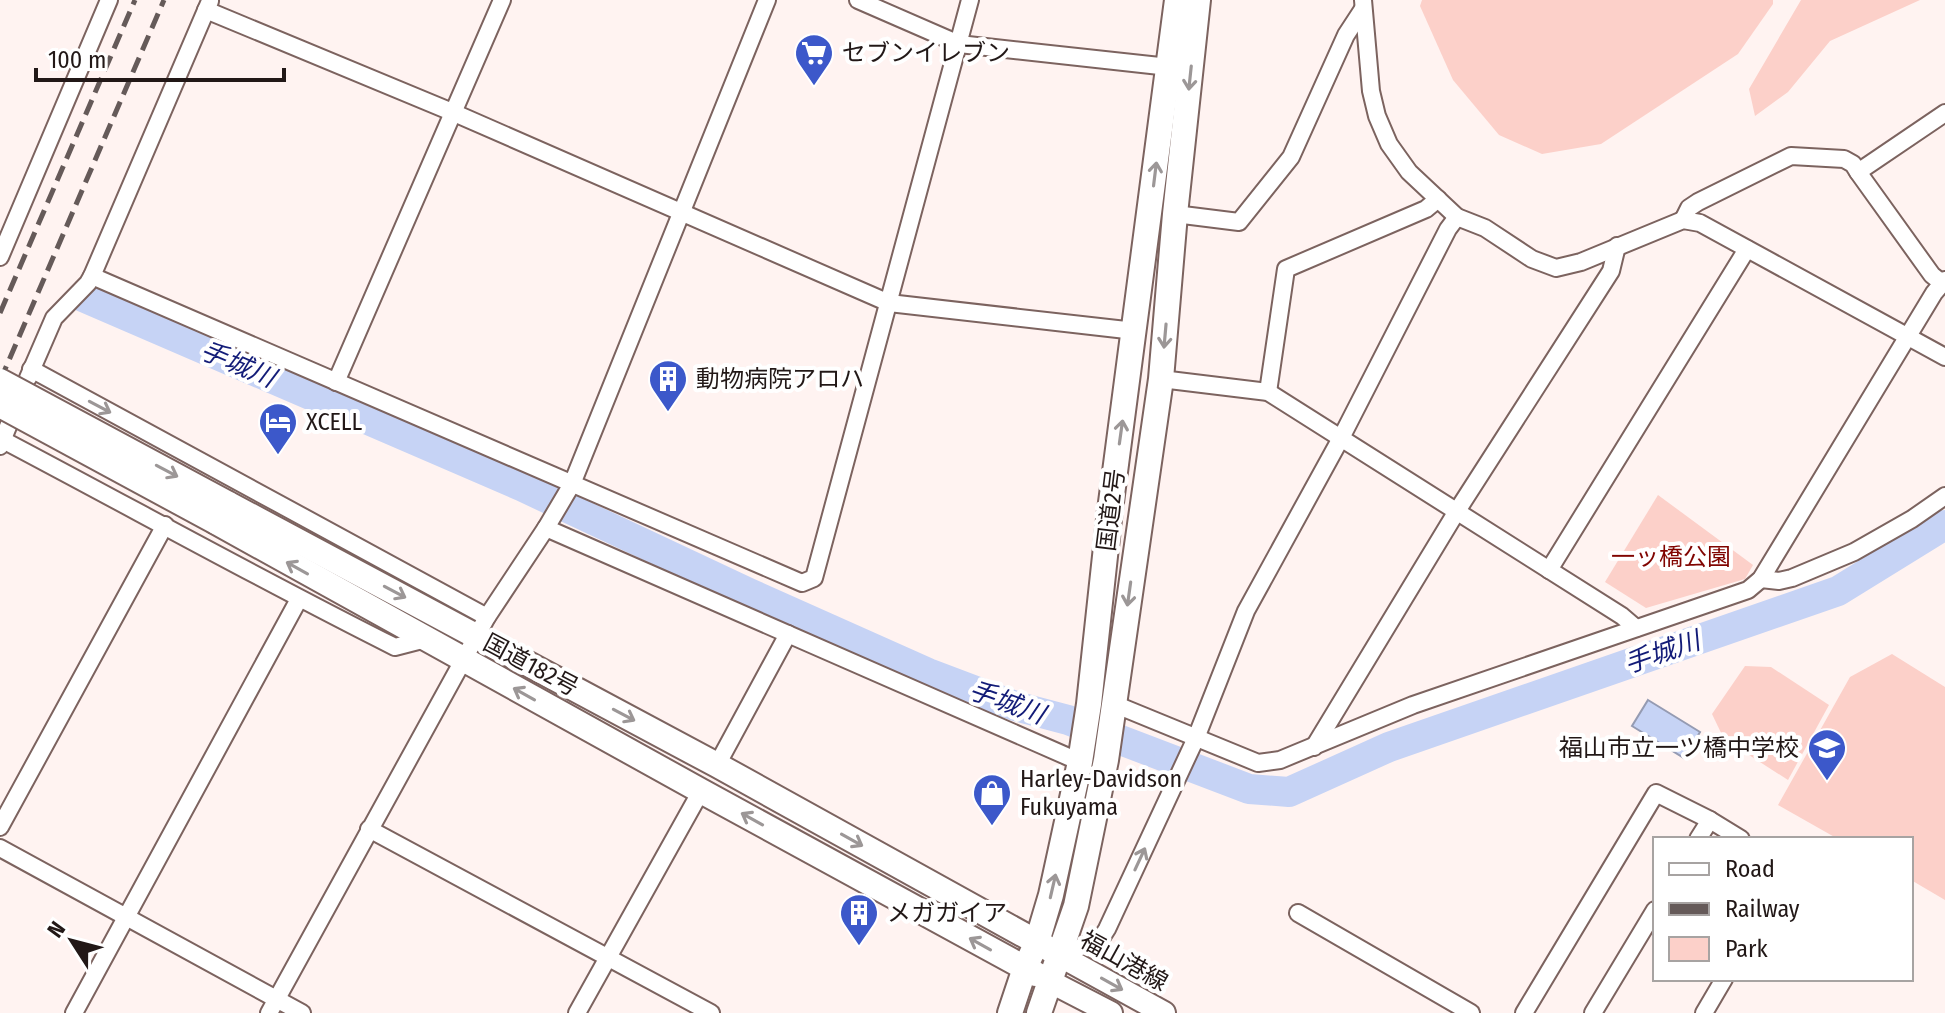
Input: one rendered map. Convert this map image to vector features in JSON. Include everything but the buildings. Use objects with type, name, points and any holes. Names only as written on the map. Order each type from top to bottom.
[{"type":"highway","name":"国道2号","points":[[1039,1013],[1076,906],[1106,760],[1110,510],[1177,0]]},
{"type":"highway","name":"国道2号","points":[[1010,1013],[1051,895],[1080,756],[1105,707],[1161,379],[1198,0]]},
{"type":"highway","name":"国道182号","points":[[0,381],[426,639],[1049,981]]},
{"type":"highway","name":"国道182号","points":[[0,405],[221,513],[482,626],[717,765],[1059,955]]},
{"type":"main road","name":"福山港線","points":[[1059,955],[1164,1013]]},
{"type":"main road","points":[[1049,981],[1111,1013]]},
{"type":"street","points":[[2,251],[109,0]]},
{"type":"street","points":[[336,382],[502,0]]},
{"type":"street","points":[[272,1006],[482,626],[569,488],[767,0]]},
{"type":"street","points":[[858,0],[959,44],[1169,67]]},
{"type":"street","points":[[90,279],[336,382],[569,488],[802,583],[814,578],[970,0]]},
{"type":"street","points":[[1175,214],[1239,222],[1291,157],[1363,4]]},
{"type":"street","points":[[1363,4],[1371,91],[1389,144],[1409,172],[1457,217],[1485,228],[1532,259],[1556,268],[1581,262],[1683,220],[1700,223],[1945,357]]},
{"type":"street","points":[[426,639],[395,647],[2,443],[54,318],[90,279],[208,5],[889,303],[1135,331]]},
{"type":"street","points":[[1858,172],[1945,113]]},
{"type":"street","points":[[1105,707],[1258,763],[1280,760],[1413,705],[1748,590],[1761,579],[1943,282],[1932,275],[1853,164],[1844,159],[1791,156],[1698,202],[1689,208],[1683,220]]},
{"type":"street","points":[[1268,392],[1286,269],[1426,209],[1438,199]]},
{"type":"street","points":[[1059,955],[1100,940],[1107,929],[1195,741],[1246,611],[1457,217]]},
{"type":"street","points":[[1314,747],[1457,511],[1611,271],[1617,246]]},
{"type":"street","points":[[1549,570],[1747,249]]},
{"type":"street","points":[[31,369],[482,626]]},
{"type":"street","points":[[1161,379],[1268,392],[1622,616],[1636,628]]},
{"type":"street","points":[[1761,579],[1779,581],[1792,578],[1854,552],[1945,496]]},
{"type":"street","points":[[0,827],[165,525]]},
{"type":"street","points":[[548,525],[788,634],[1080,756]]},
{"type":"street","points":[[74,1013],[299,599]]},
{"type":"street","points":[[717,765],[788,634]]},
{"type":"street","points":[[577,1013],[701,791]]},
{"type":"street","points":[[1524,1013],[1656,793],[1738,837]]},
{"type":"street","points":[[1699,837],[1710,820]]},
{"type":"street","points":[[369,829],[711,1013]]},
{"type":"street","points":[[0,848],[126,918],[272,1006],[302,1013]]},
{"type":"street","points":[[1298,913],[1471,1013]]},
{"type":"street","points":[[1593,1013],[1653,913]]},
{"type":"street","points":[[1704,1013],[1723,981]]},
{"type":"green space","points":[[1422,0],[1773,0],[1773,4],[1738,54],[1601,144],[1542,154],[1499,135],[1453,80],[1420,6]]},
{"type":"green space","points":[[1801,0],[1920,0],[1830,41],[1788,92],[1755,116],[1749,89]]},
{"type":"green space","name":"一ッ橋公園","points":[[1658,495],[1753,565],[1745,579],[1646,608],[1605,582]]},
{"type":"green space","points":[[1892,654],[1945,687],[1945,900],[1913,881],[1913,837],[1834,837],[1778,805],[1850,677]]},
{"type":"green space","points":[[1745,666],[1771,667],[1829,705],[1788,780],[1724,739],[1712,714]]},
{"type":"water","points":[[1648,700],[1700,732],[1684,758],[1632,726]]},
{"type":"waterway","name":"手城川","points":[[83,297],[521,486],[928,673],[1015,706],[1068,720],[1249,789],[1289,792],[1389,747],[1838,591],[1945,525]]},
{"type":"railway","points":[[0,313],[135,0]]},
{"type":"railway","points":[[0,381],[164,0]]},
{"type":"place","name":"セブンイレブン","points":[[814,87]]},
{"type":"place","name":"動物病院アロハ","points":[[668,413]]},
{"type":"place","name":"XCELL","points":[[278,456]]},
{"type":"place","name":"福山市立一ツ橋中学校","points":[[1827,782]]},
{"type":"place","name":"Harley-Davidson Fukuyama","points":[[992,827]]},
{"type":"place","name":"メガガイア","points":[[859,947]]}]
